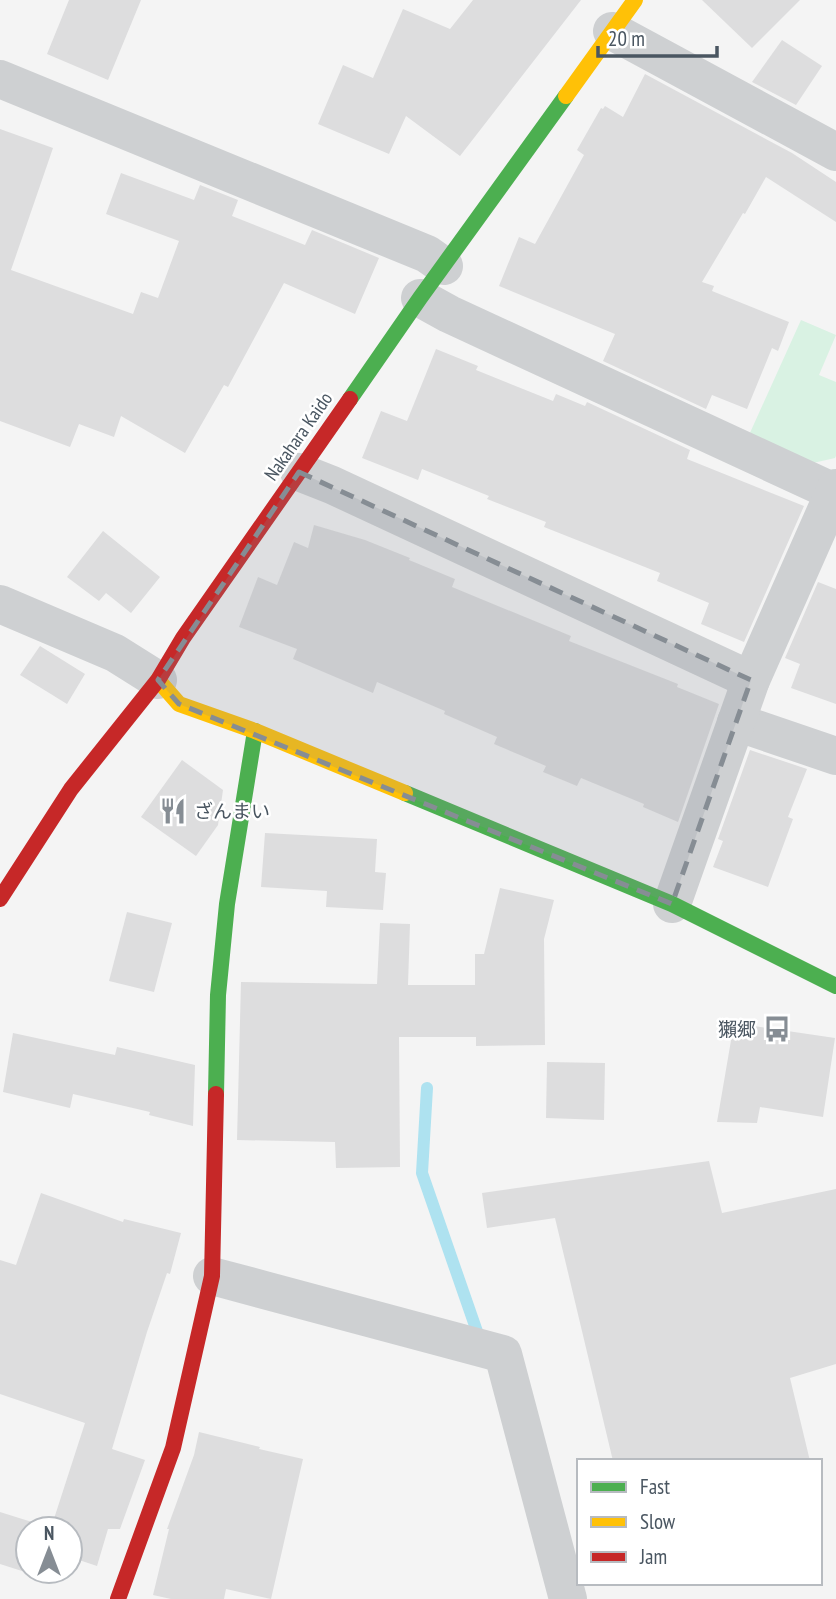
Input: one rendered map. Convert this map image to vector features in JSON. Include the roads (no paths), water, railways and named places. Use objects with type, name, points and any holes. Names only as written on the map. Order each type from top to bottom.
[{"type":"street","name":"Nakahara Kaido","points":[[0,899],[71,789],[158,680],[183,638],[420,298],[635,0]]},
{"type":"street","points":[[612,31],[836,152]]},
{"type":"street","points":[[0,79],[427,254],[444,266]]},
{"type":"street","points":[[420,298],[449,314],[835,490],[751,680],[672,904]]},
{"type":"street","points":[[299,472],[751,680]]},
{"type":"street","points":[[0,604],[115,653],[158,680],[179,704],[255,731],[672,904],[836,986]]},
{"type":"street","points":[[736,722],[836,756]]},
{"type":"street","points":[[118,1599],[173,1448],[212,1276],[218,995],[227,904],[255,731]]},
{"type":"street","points":[[212,1276],[503,1354],[568,1599]]},
{"type":"waterway","points":[[427,1088],[422,1173],[481,1343]]},
{"type":"place","name":"ざんまい","points":[[173,811]]},
{"type":"place","name":"獺郷","points":[[777,1029]]}]
